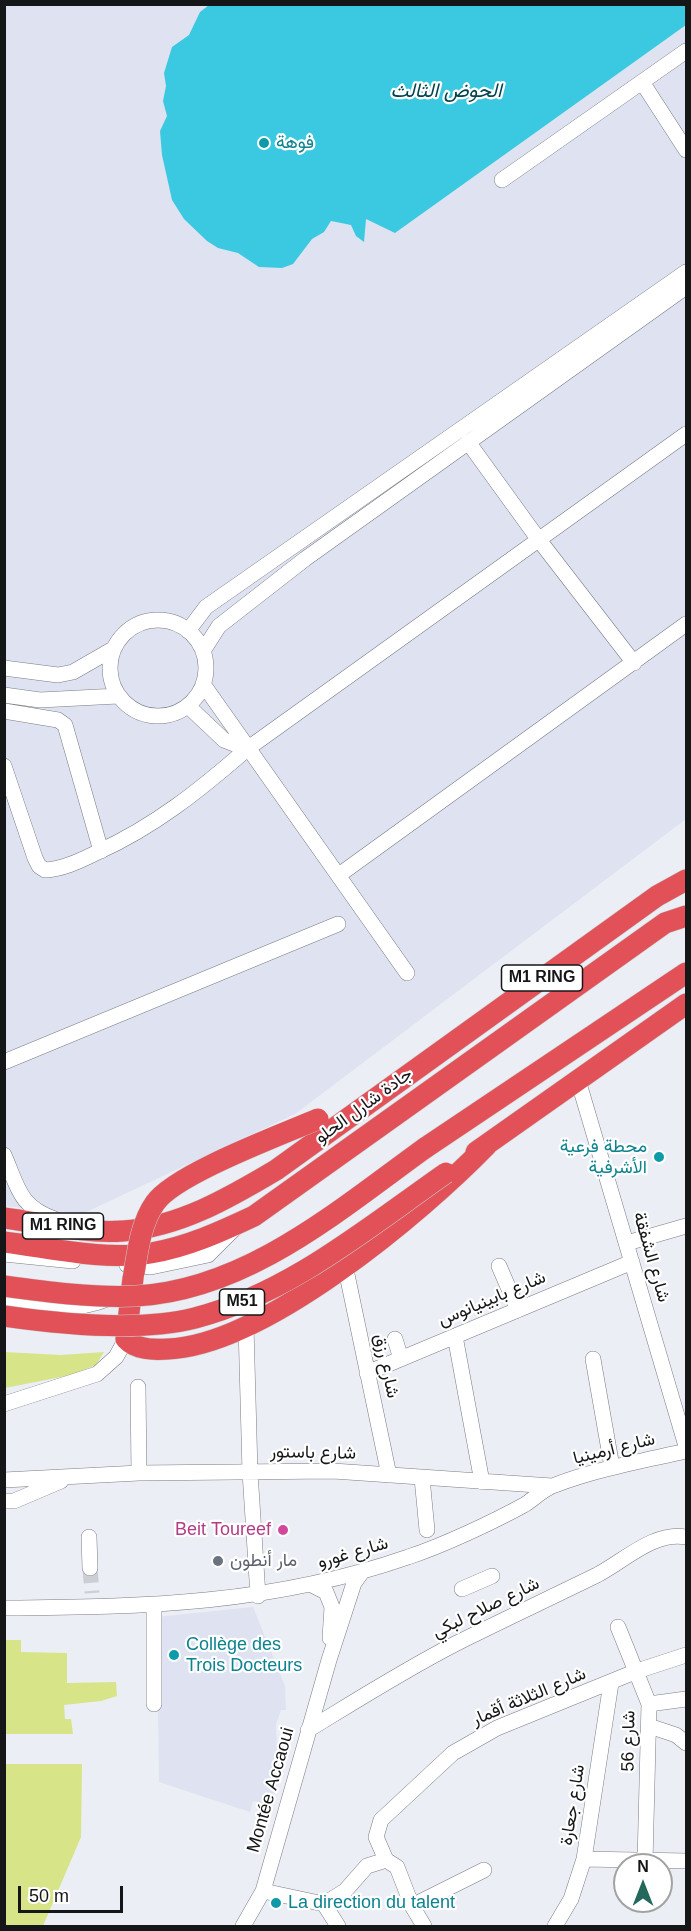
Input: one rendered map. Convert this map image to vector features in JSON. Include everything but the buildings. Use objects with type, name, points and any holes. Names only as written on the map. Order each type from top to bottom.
[{"type":"highway","name":"جادة شارل الحلو","points":[[4,1218],[87,1229],[122,1231],[149,1228],[196,1213],[232,1196],[276,1170],[657,896],[687,880]]},
{"type":"highway","name":"جادة شارل الحلو","points":[[4,1242],[85,1253],[122,1255],[150,1253],[184,1245],[254,1216],[665,923],[687,916]]},
{"type":"highway","name":"M51","points":[[4,1286],[105,1296],[139,1296],[189,1287],[248,1265],[304,1235],[425,1148],[687,973]]},
{"type":"highway","name":"M51","points":[[4,1317],[104,1325],[167,1322],[219,1311],[281,1284],[446,1173],[687,1004]]},
{"type":"highway","points":[[399,1080],[197,1173],[168,1189],[153,1205],[140,1239],[126,1339],[140,1347],[156,1350],[180,1349],[214,1341],[246,1326],[299,1297],[345,1265],[432,1198],[486,1145]]},
{"type":"street","points":[[502,180],[687,51]]},
{"type":"street","points":[[642,82],[687,150]]},
{"type":"street","points":[[188,630],[206,607],[687,272]]},
{"type":"street","points":[[203,651],[219,626],[305,559],[687,287]]},
{"type":"street","points":[[4,766],[39,866],[45,870],[54,870],[135,835],[197,793],[247,749],[687,434]]},
{"type":"street","points":[[468,442],[538,540],[634,663]]},
{"type":"street","points":[[4,668],[58,675],[73,672],[113,649],[129,628],[141,622],[158,620],[174,622],[188,630],[203,651],[206,673],[203,684],[197,696],[188,706],[174,713],[151,715],[129,707],[118,696],[110,673],[113,649]]},
{"type":"street","points":[[339,875],[687,624]]},
{"type":"street","points":[[203,684],[238,729],[247,749],[407,973]]},
{"type":"street","points":[[4,695],[40,700],[118,696]]},
{"type":"street","points":[[188,706],[224,740],[247,749]]},
{"type":"street","points":[[4,711],[58,720],[65,725],[101,851]]},
{"type":"street","points":[[4,1062],[338,924]]},
{"type":"street","name":"شارع الشفقة","points":[[578,1080],[687,1446]]},
{"type":"street","points":[[4,1155],[19,1192],[37,1213],[87,1229]]},
{"type":"street","points":[[4,1254],[151,1267],[208,1255],[243,1221]]},
{"type":"street","points":[[627,1244],[687,1226]]},
{"type":"street","name":"شارع بابينيانوس","points":[[367,1373],[632,1262]]},
{"type":"street","name":"شارع رزق","points":[[345,1265],[388,1475]]},
{"type":"street","points":[[499,1266],[518,1310]]},
{"type":"street","points":[[4,1302],[52,1308],[87,1306],[118,1293],[134,1273]]},
{"type":"street","points":[[246,1326],[250,1472],[258,1596]]},
{"type":"street","points":[[454,1336],[482,1482]]},
{"type":"street","points":[[4,1404],[96,1374],[116,1358],[126,1339]]},
{"type":"street","points":[[395,1339],[401,1359]]},
{"type":"street","points":[[593,1359],[612,1467]]},
{"type":"street","points":[[138,1387],[139,1473]]},
{"type":"street","name":"شارع أرمينيا","points":[[552,1486],[612,1467],[687,1451]]},
{"type":"street","name":"شارع باستور","points":[[4,1480],[139,1473],[333,1471],[552,1486]]},
{"type":"street","name":"شارع باستور","points":[[4,1501],[14,1501],[72,1476]]},
{"type":"street","points":[[422,1478],[427,1530]]},
{"type":"street","points":[[520,1485],[527,1492],[524,1505]]},
{"type":"street","name":"شارع غورو","points":[[4,1608],[92,1600],[154,1606],[258,1596],[312,1585],[411,1557],[524,1505],[552,1486]]},
{"type":"street","name":"شارع صلاح لبكي","points":[[308,1730],[446,1649],[599,1574],[658,1540],[675,1536],[687,1537]]},
{"type":"street","points":[[89,1537],[90,1568]]},
{"type":"street","name":"Montée Accaoui","points":[[246,1926],[263,1891],[329,1660],[354,1583],[362,1572]]},
{"type":"street","points":[[462,1589],[492,1576]]},
{"type":"street","name":"Montée Accaoui","points":[[312,1585],[326,1592],[332,1607],[329,1660]]},
{"type":"street","points":[[154,1606],[154,1704]]},
{"type":"street","name":"شارع 56","points":[[618,1627],[649,1704],[645,1853]]},
{"type":"street","name":"شارع الثلاثة أقمار","points":[[424,1926],[412,1906],[397,1867],[381,1861],[376,1837],[378,1825],[441,1761],[497,1728],[637,1671],[687,1655]]},
{"type":"street","name":"شارع جعارة","points":[[555,1926],[571,1899],[584,1859],[611,1683]]},
{"type":"street","points":[[649,1704],[687,1699]]},
{"type":"street","points":[[649,1726],[676,1736],[687,1743]]},
{"type":"street","points":[[584,1859],[613,1860]]},
{"type":"street","points":[[263,1891],[324,1904],[345,1891],[367,1866],[381,1861]]},
{"type":"street","points":[[412,1906],[484,1870]]},
{"type":"street","points":[[324,1904],[338,1926]]},
{"type":"shaded area","points":[[4,5],[336,5],[395,233],[686,25],[686,819],[295,1114],[82,1214],[5,1206]]},
{"type":"shaded area","points":[[253,1607],[285,1686],[286,1710],[281,1710],[276,1724],[277,1751],[282,1768],[271,1806],[253,1801],[250,1812],[159,1782],[157,1617]]},
{"type":"green space","points":[[4,1352],[61,1355],[104,1352],[96,1365],[71,1375],[5,1388]]},
{"type":"green space","points":[[5,1640],[21,1640],[21,1652],[67,1653],[67,1683],[116,1682],[117,1696],[101,1701],[64,1705],[65,1719],[71,1719],[73,1734],[5,1734]]},
{"type":"green space","points":[[5,1764],[82,1764],[81,1837],[43,1926],[5,1926]]},
{"type":"water","name":"الحوض الثالث","points":[[686,4],[686,25],[395,233],[366,219],[364,242],[356,236],[351,225],[331,221],[324,232],[312,239],[293,264],[282,268],[259,267],[238,253],[218,248],[207,241],[184,219],[172,200],[162,155],[160,131],[167,116],[163,101],[166,86],[164,73],[172,47],[189,35],[200,12],[209,5]]},
{"type":"tunnel","points":[[90,1568],[92,1593]]},
{"type":"place","name":"فوهة","points":[[264,143]]},
{"type":"place","name":"محطة فرعية الأشرفية","points":[[659,1157]]},
{"type":"place","name":"Beit Toureef","points":[[283,1530]]},
{"type":"place","name":"مار أنطون","points":[[218,1561]]},
{"type":"place","name":"Collège des Trois Docteurs","points":[[174,1655]]},
{"type":"place","name":"La direction du talent","points":[[276,1903]]}]
